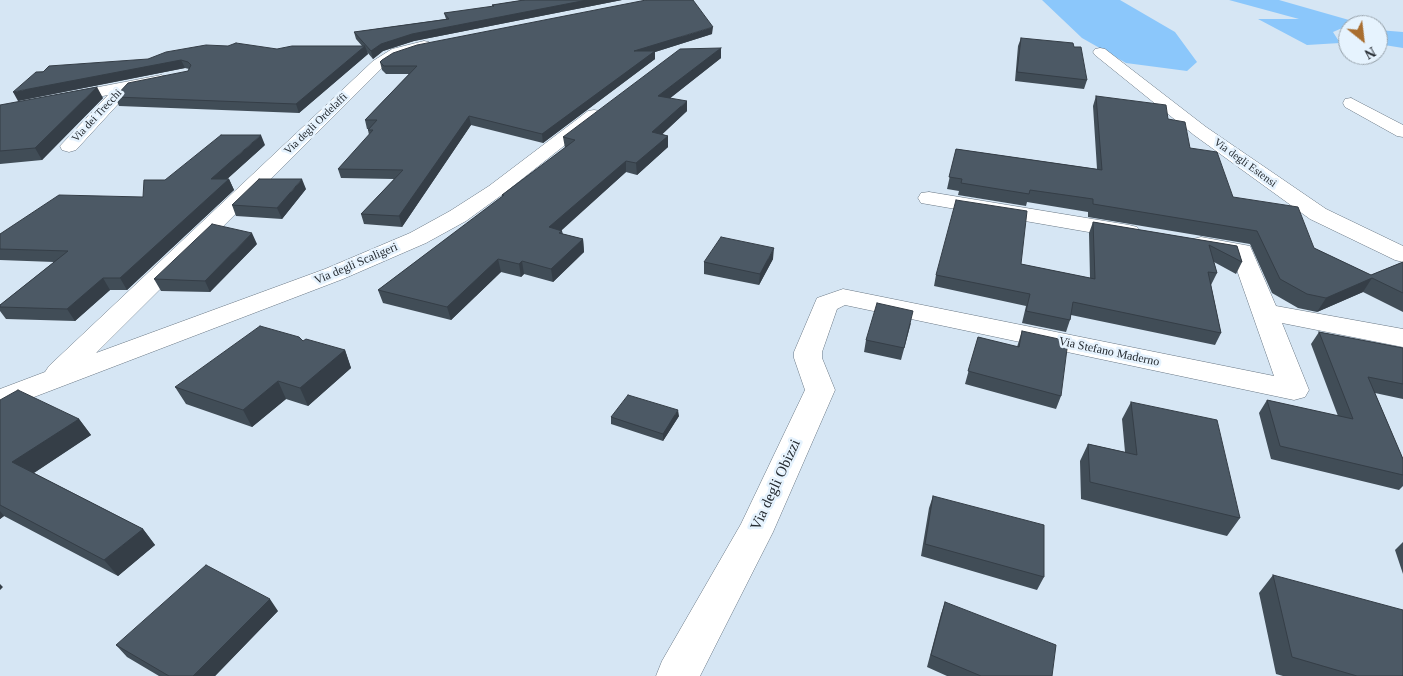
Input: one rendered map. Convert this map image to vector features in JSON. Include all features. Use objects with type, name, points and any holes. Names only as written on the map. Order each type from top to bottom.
[{"type":"street","name":"Via degli Ordelaffi","points":[[51,381],[383,60],[397,52],[443,41]]},
{"type":"street","name":"Via degli Estensi","points":[[1100,52],[1200,131],[1303,204],[1334,222],[1403,255]]},
{"type":"street","points":[[0,111],[177,77]]},
{"type":"street","name":"Via dei Trecchi","points":[[69,146],[125,87]]},
{"type":"street","name":"Via degli Scaligeri","points":[[0,400],[334,274],[418,238],[458,216],[496,190],[611,102]]},
{"type":"street","points":[[1351,103],[1403,132]]},
{"type":"street","name":"Via Stefano Maderno","points":[[843,297],[1294,390],[1242,251],[929,198]]},
{"type":"street","name":"Via degli Obizzi","points":[[677,676],[755,532],[820,390],[808,358],[808,352],[823,308],[826,304],[843,297]]},
{"type":"street","points":[[1266,312],[1403,338]]},
{"type":"shaded area","points":[[1042,0],[1120,0],[1175,32],[1197,62],[1187,71],[1126,63],[1082,38]]},
{"type":"shaded area","points":[[1229,0],[1279,0],[1338,17],[1338,30],[1333,32],[1338,43],[1307,45],[1258,19],[1299,19]]},
{"type":"shaded area","points":[[1388,31],[1403,32],[1403,48],[1388,46]]},
{"type":"building","points":[[524,0],[587,0],[412,34],[381,44],[371,51],[354,32],[449,19],[444,13]]},
{"type":"building","points":[[646,0],[693,0],[713,27],[634,51],[655,51],[542,134],[469,116],[399,216],[361,214],[403,170],[338,169],[373,130],[368,130],[377,120],[365,120],[417,66],[384,66],[380,62],[382,60],[393,53],[417,45]]},
{"type":"building","points":[[1021,38],[1073,43],[1074,47],[1081,47],[1087,80],[1017,72]]},
{"type":"building","points":[[236,43],[277,49],[292,46],[365,46],[296,104],[115,97],[128,83],[188,71],[191,65],[181,60],[13,92],[36,72],[43,72],[49,66],[148,59],[166,52],[206,45],[228,46]]},
{"type":"building","points":[[721,48],[658,96],[687,101],[652,132],[668,136],[636,163],[626,161],[549,227],[562,231],[559,233],[583,239],[551,269],[522,261],[519,264],[498,259],[447,307],[378,290],[575,140],[563,137],[680,49]]},
{"type":"building","points":[[97,87],[35,148],[0,151],[0,105]]},
{"type":"building","points":[[1096,96],[1166,105],[1168,119],[1185,122],[1190,148],[1217,152],[1233,197],[1298,207],[1314,248],[1371,275],[1403,262],[1403,293],[1372,278],[1326,298],[1307,294],[1280,279],[1257,231],[1093,204],[1093,199],[1030,190],[1029,194],[961,183],[962,179],[949,177],[956,149],[1102,170]]},
{"type":"building","points":[[221,135],[261,135],[211,179],[229,179],[120,278],[103,278],[67,309],[0,307],[0,305],[68,251],[0,249],[0,234],[59,195],[143,197],[144,180],[165,180]]},
{"type":"building","points":[[259,179],[302,179],[277,208],[232,205]]},
{"type":"building","points":[[956,200],[1027,211],[1021,264],[1095,279],[1093,222],[1237,246],[1242,262],[1209,245],[1217,273],[1208,272],[1221,333],[1073,302],[1070,320],[1026,311],[1030,294],[936,275]]},
{"type":"building","points":[[212,224],[252,233],[205,281],[154,279]]},
{"type":"building","points":[[721,237],[774,248],[760,274],[704,262]]},
{"type":"building","points":[[877,303],[913,311],[904,348],[866,340]]},
{"type":"building","points":[[260,326],[299,337],[303,341],[306,339],[345,350],[300,388],[278,381],[243,410],[175,387]]},
{"type":"building","points":[[1022,331],[1068,341],[1061,396],[968,371],[978,337],[1019,347]]},
{"type":"building","points":[[1319,332],[1403,348],[1403,384],[1368,377],[1403,459],[1403,475],[1280,446],[1267,400],[1353,419]]},
{"type":"building","points":[[18,390],[79,419],[12,462],[143,529],[104,560],[0,505],[0,400]]},
{"type":"building","points":[[628,395],[678,410],[663,434],[611,417]]},
{"type":"building","points":[[1131,402],[1217,420],[1240,518],[1090,482],[1088,444],[1137,455]]},
{"type":"building","points":[[933,496],[1044,525],[1044,577],[925,544]]},
{"type":"building","points":[[206,565],[270,599],[193,676],[169,676],[116,645]]},
{"type":"building","points":[[1273,575],[1403,610],[1403,676],[1357,676],[1292,657]]},
{"type":"building","points":[[945,602],[1056,645],[1052,676],[981,676],[931,655]]}]
